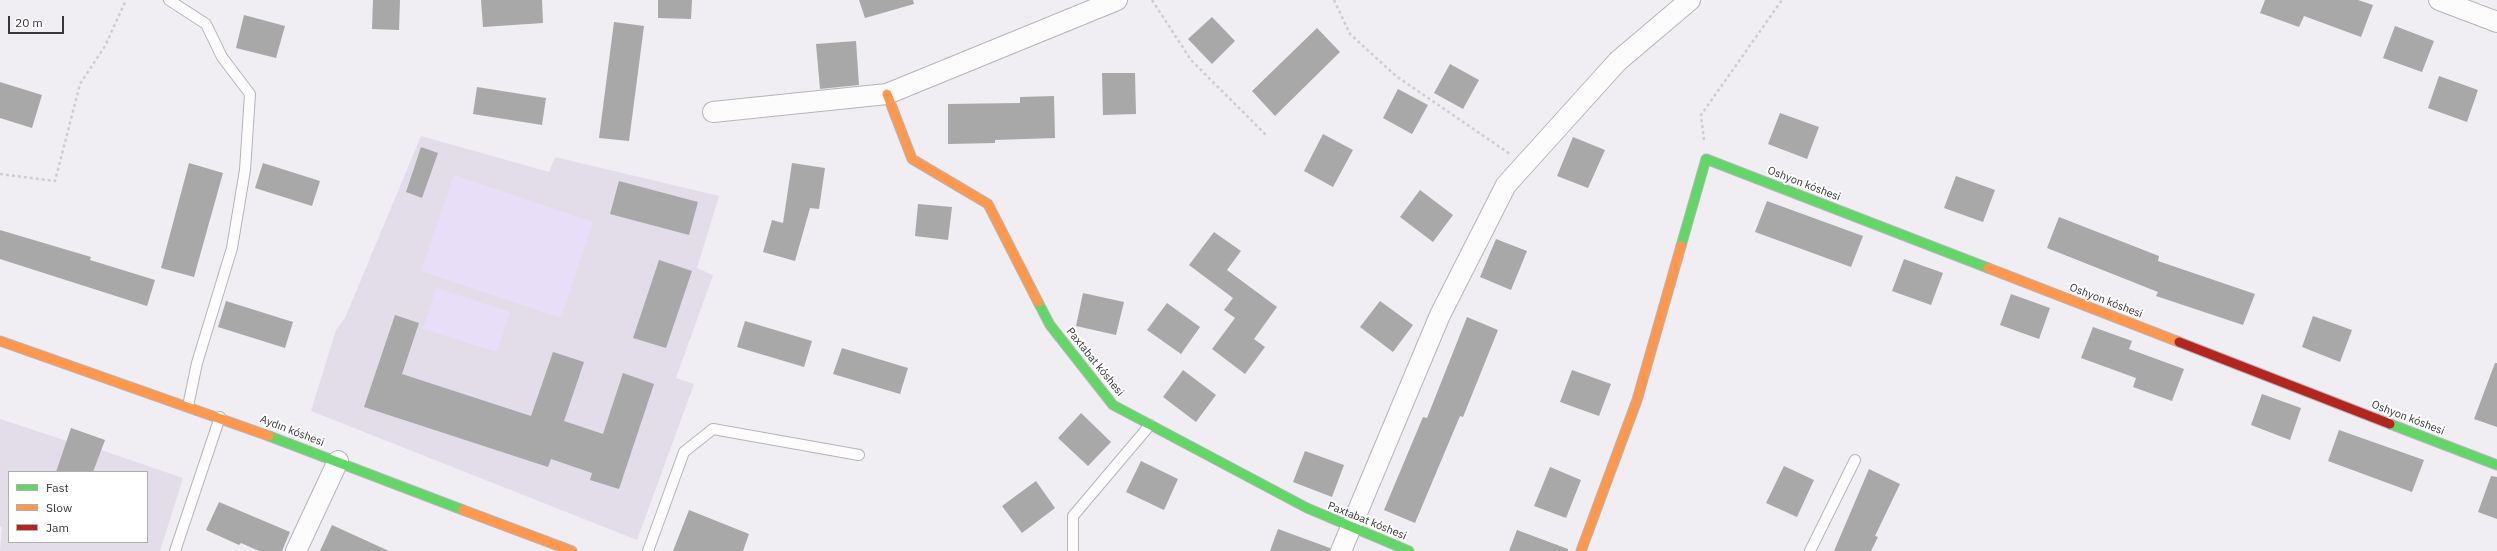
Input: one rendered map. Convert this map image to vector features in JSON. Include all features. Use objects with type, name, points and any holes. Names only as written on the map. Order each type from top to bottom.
[{"type":"street","points":[[713,112],[887,94],[1117,0]]},
{"type":"street","points":[[1341,551],[1440,315],[1506,185],[1618,61],[1690,0]]},
{"type":"street","points":[[2439,0],[2497,22]]},
{"type":"street","name":"Paxtabat kóshesi","points":[[887,94],[912,159],[988,204],[1050,325],[1113,405],[1307,508],[1350,528],[1409,551]]},
{"type":"street","points":[[1581,551],[1637,400],[1706,159]]},
{"type":"street","name":"Oshyon kóshesi","points":[[1706,159],[2497,465]]},
{"type":"street","name":"Aydın kóshesi","points":[[0,341],[220,417],[572,551]]},
{"type":"street","points":[[296,551],[338,461]]},
{"type":"lane","points":[[169,0],[206,24],[222,57],[250,94],[245,170],[232,248],[197,364],[188,406]]},
{"type":"lane","points":[[175,551],[220,417]]},
{"type":"lane","points":[[1073,551],[1073,516],[1150,425]]},
{"type":"lane","points":[[648,551],[684,452],[712,429],[859,455]]},
{"type":"lane","points":[[1810,551],[1855,460]]},
{"type":"path","points":[[0,174],[55,181],[80,84],[105,46],[126,0]]},
{"type":"path","points":[[1152,0],[1191,60],[1266,135]]},
{"type":"path","points":[[1334,0],[1350,34],[1396,76],[1525,164]]},
{"type":"path","points":[[1706,159],[1701,115],[1782,0]]},
{"type":"shaded area","points":[[421,136],[549,172],[555,157],[719,196],[697,268],[713,275],[676,378],[694,384],[637,540],[311,411],[336,330],[345,318]]},
{"type":"shaded area","points":[[454,175],[593,222],[561,318],[421,271]]},
{"type":"shaded area","points":[[436,288],[510,312],[497,352],[423,329]]},
{"type":"shaded area","points":[[0,419],[67,441],[71,428],[105,440],[101,450],[183,478],[160,551],[0,551],[2,527],[0,526]]},
{"type":"building","points":[[373,0],[400,0],[399,30],[372,29]]},
{"type":"building","points":[[481,0],[542,0],[543,23],[483,27]]},
{"type":"building","points":[[658,0],[692,0],[691,19],[658,18]]},
{"type":"building","points":[[859,0],[913,0],[914,4],[865,18]]},
{"type":"building","points":[[2265,0],[2358,0],[2373,5],[2361,37],[2304,16],[2299,27],[2260,13]]},
{"type":"building","points":[[244,15],[285,26],[276,58],[236,48]]},
{"type":"building","points":[[1212,17],[1235,41],[1212,64],[1188,39]]},
{"type":"building","points":[[614,22],[644,26],[629,141],[599,138]]},
{"type":"building","points":[[2395,26],[2434,41],[2422,72],[2383,58]]},
{"type":"building","points":[[1317,28],[1340,52],[1275,116],[1252,91]]},
{"type":"building","points":[[856,41],[859,85],[820,89],[816,44]]},
{"type":"building","points":[[1450,64],[1479,80],[1463,109],[1434,93]]},
{"type":"building","points":[[1102,73],[1135,73],[1136,114],[1103,115]]},
{"type":"building","points":[[2439,76],[2478,90],[2467,122],[2428,108]]},
{"type":"building","points":[[0,82],[42,95],[32,128],[0,118]]},
{"type":"building","points":[[477,87],[546,98],[542,125],[473,114]]},
{"type":"building","points":[[1398,89],[1428,105],[1412,134],[1383,118]]},
{"type":"building","points":[[1054,96],[1055,138],[995,140],[995,143],[948,144],[948,104],[1020,103],[1020,97]]},
{"type":"building","points":[[1780,113],[1819,127],[1807,159],[1768,144]]},
{"type":"building","points":[[1323,134],[1353,150],[1333,187],[1304,171]]},
{"type":"building","points":[[1573,137],[1605,150],[1588,188],[1557,176]]},
{"type":"building","points":[[421,147],[438,153],[422,198],[406,192]]},
{"type":"building","points":[[189,163],[223,173],[194,277],[161,268]]},
{"type":"building","points":[[263,163],[320,181],[312,206],[255,188]]},
{"type":"building","points":[[792,163],[825,168],[819,209],[810,208],[795,261],[763,252],[772,220],[783,223]]},
{"type":"building","points":[[1956,176],[1995,190],[1983,222],[1944,208]]},
{"type":"building","points":[[619,181],[698,202],[689,235],[610,214]]},
{"type":"building","points":[[1420,190],[1453,215],[1433,242],[1400,217]]},
{"type":"building","points":[[1767,201],[1863,236],[1851,267],[1755,232]]},
{"type":"building","points":[[918,204],[952,207],[948,240],[915,236]]},
{"type":"building","points":[[2059,217],[2159,256],[2158,261],[2255,294],[2243,325],[2156,296],[2158,292],[2047,248]]},
{"type":"building","points":[[0,230],[91,257],[90,260],[155,280],[147,306],[0,259]]},
{"type":"building","points":[[1214,232],[1241,251],[1227,270],[1277,307],[1254,339],[1265,347],[1245,374],[1212,349],[1235,318],[1224,310],[1233,298],[1189,265]]},
{"type":"building","points":[[1496,239],[1527,251],[1511,290],[1480,277]]},
{"type":"building","points":[[1904,259],[1943,273],[1931,305],[1892,291]]},
{"type":"building","points":[[659,260],[692,271],[666,348],[633,338]]},
{"type":"building","points":[[1083,293],[1124,302],[1116,335],[1076,326]]},
{"type":"building","points":[[2011,294],[2050,308],[2039,339],[2000,325]]},
{"type":"building","points":[[226,301],[293,322],[285,348],[218,327]]},
{"type":"building","points":[[1380,301],[1413,325],[1393,352],[1360,327]]},
{"type":"building","points":[[1167,303],[1200,327],[1181,354],[1147,330]]},
{"type":"building","points":[[395,315],[419,323],[402,374],[531,416],[553,352],[584,362],[564,421],[603,434],[623,373],[654,384],[619,489],[590,480],[592,473],[551,459],[548,467],[364,407]]},
{"type":"building","points":[[2313,316],[2352,330],[2340,362],[2302,347]]},
{"type":"building","points":[[1467,317],[1498,330],[1463,417],[1460,416],[1415,523],[1384,510],[1423,417],[1427,418]]},
{"type":"building","points":[[745,321],[812,341],[804,367],[737,347]]},
{"type":"building","points":[[2093,327],[2132,341],[2129,349],[2184,369],[2172,401],[2133,387],[2136,378],[2081,358]]},
{"type":"building","points":[[842,348],[908,368],[900,394],[833,374]]},
{"type":"building","points":[[2495,363],[2497,363],[2497,427],[2474,419]]},
{"type":"building","points":[[1183,370],[1216,395],[1196,422],[1163,397]]},
{"type":"building","points":[[1572,370],[1611,384],[1599,416],[1560,402]]},
{"type":"building","points":[[2262,394],[2301,408],[2290,440],[2251,425]]},
{"type":"building","points":[[1081,413],[1111,442],[1088,466],[1058,438]]},
{"type":"building","points":[[71,428],[105,440],[93,471],[56,471]]},
{"type":"building","points":[[2339,430],[2424,460],[2412,492],[2328,461]]},
{"type":"building","points":[[1305,451],[1344,465],[1332,497],[1293,482]]},
{"type":"building","points":[[1141,461],[1178,479],[1164,510],[1126,492]]},
{"type":"building","points":[[1784,466],[1814,480],[1797,517],[1766,503]]},
{"type":"building","points":[[1550,467],[1581,480],[1566,518],[1534,506]]},
{"type":"building","points":[[1869,469],[1900,484],[1875,536],[1878,537],[1871,551],[1834,551]]},
{"type":"building","points":[[2491,476],[2497,477],[2497,519],[2478,512]]},
{"type":"building","points":[[1036,481],[1055,508],[1022,533],[1002,506]]},
{"type":"building","points":[[219,502],[290,532],[282,551],[259,551],[241,543],[239,545],[206,530]]},
{"type":"building","points":[[689,510],[749,534],[743,551],[673,551]]},
{"type":"building","points":[[332,525],[389,551],[320,551]]},
{"type":"building","points":[[1278,529],[1330,548],[1330,551],[1270,551]]},
{"type":"building","points":[[1517,530],[1568,549],[1568,551],[1509,551]]},
{"type":"traffic: fast","points":[[1681,246],[1706,159],[1988,268]]},
{"type":"traffic: fast","points":[[1038,302],[1050,325],[1113,405],[1307,508],[1409,551]]},
{"type":"traffic: fast","points":[[2390,424],[2497,465]]},
{"type":"traffic: fast","points":[[269,436],[463,510]]},
{"type":"traffic: slow","points":[[887,94],[912,159],[988,204],[1038,302]]},
{"type":"traffic: slow","points":[[1581,551],[1637,400],[1681,246]]},
{"type":"traffic: slow","points":[[1988,268],[2179,342]]},
{"type":"traffic: slow","points":[[0,341],[269,436]]},
{"type":"traffic: slow","points":[[463,510],[572,551]]},
{"type":"traffic: jam","points":[[2179,342],[2390,424]]}]
